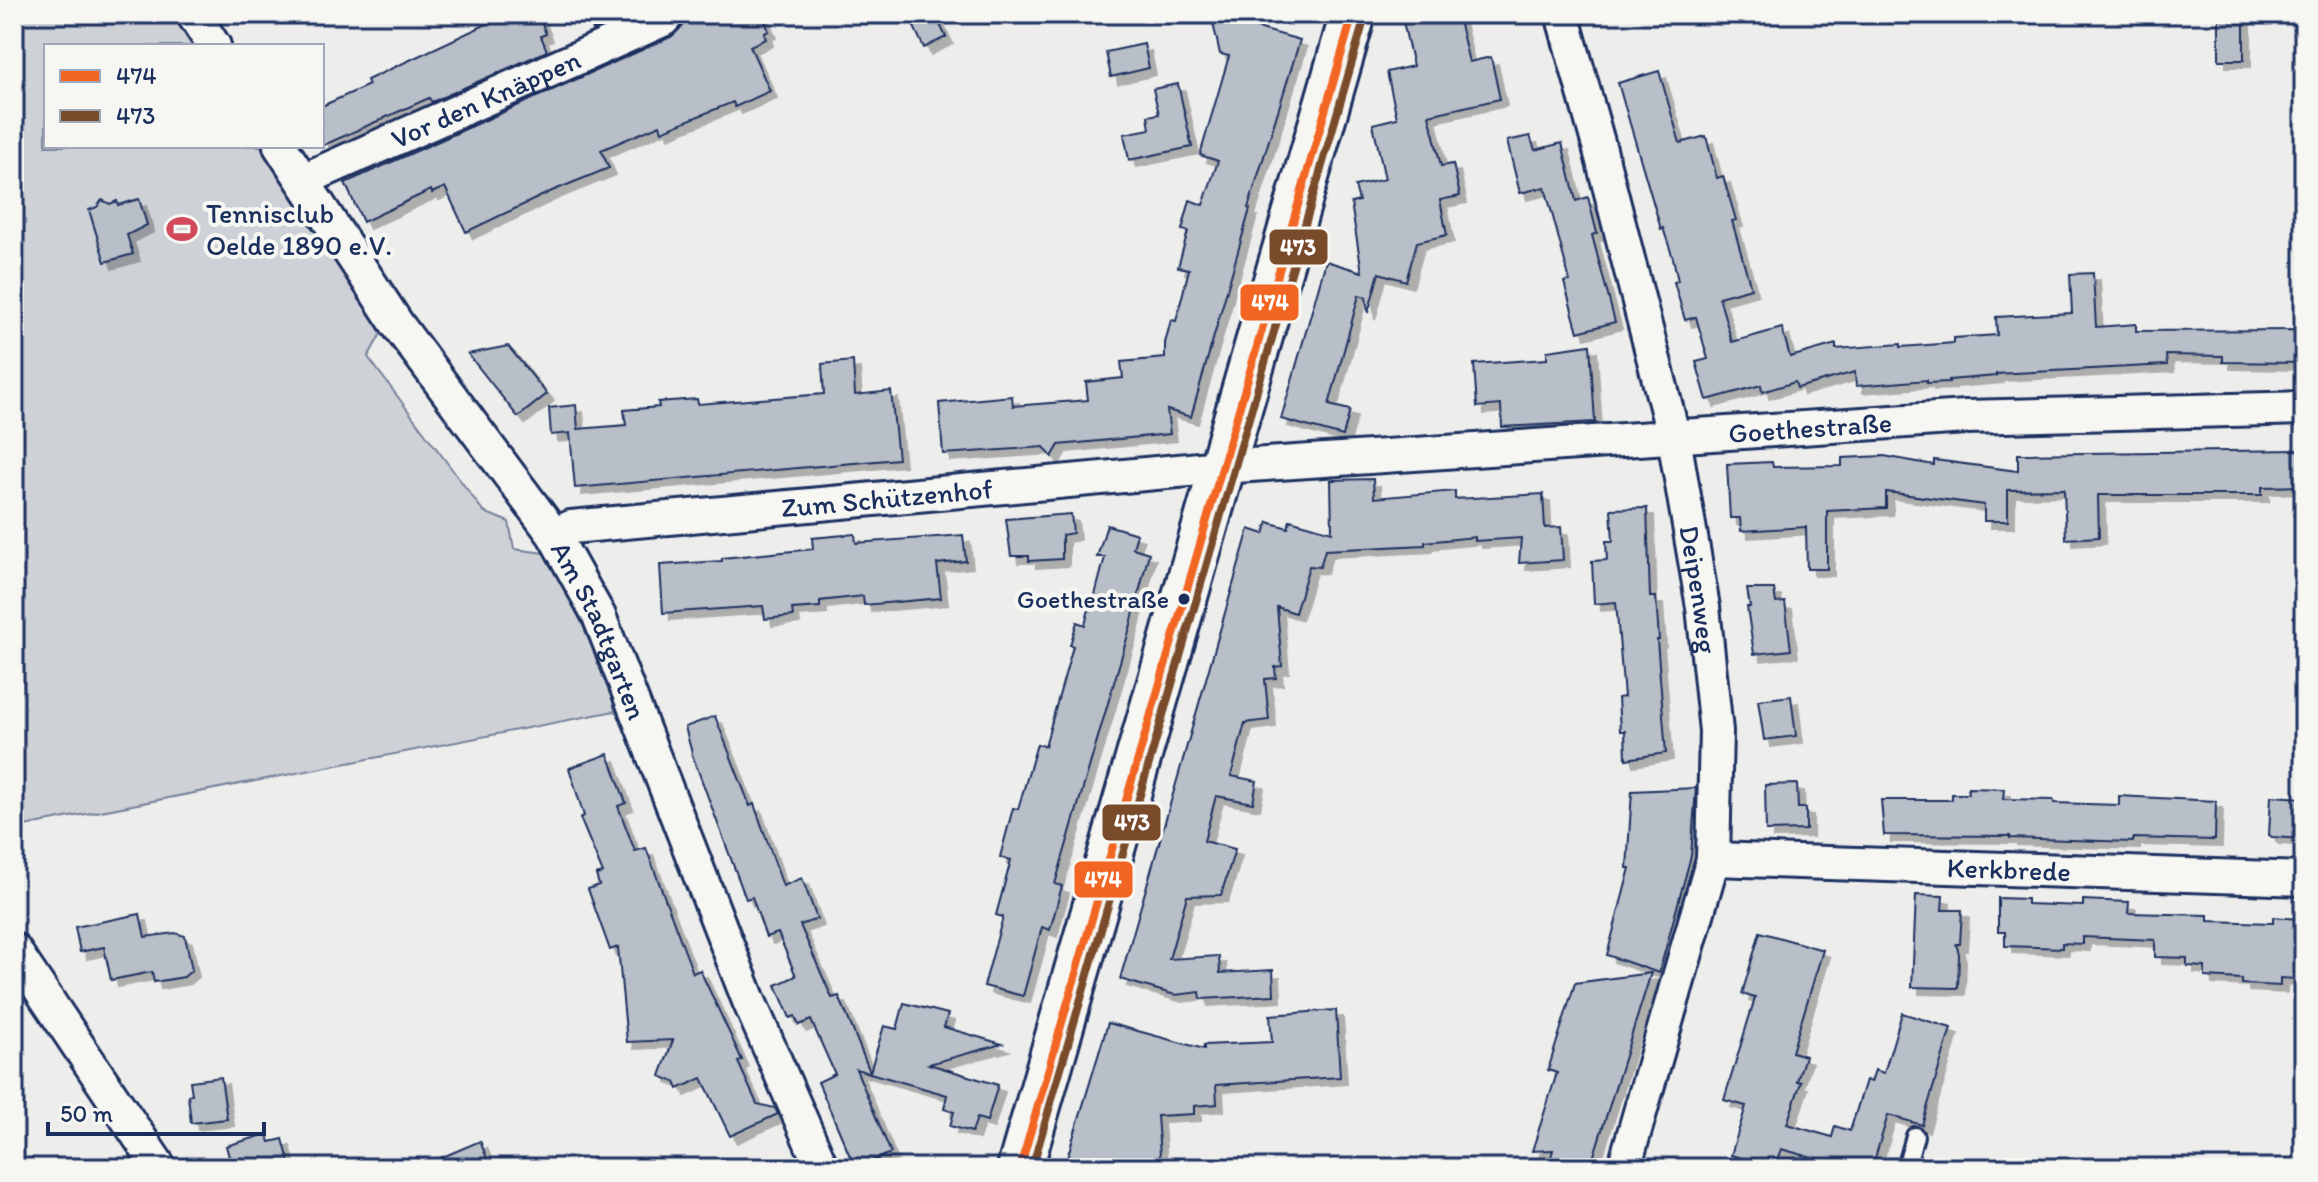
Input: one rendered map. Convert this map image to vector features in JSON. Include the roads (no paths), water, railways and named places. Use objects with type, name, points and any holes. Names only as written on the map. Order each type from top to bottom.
[{"type":"main road","points":[[1020,1168],[1353,14]]},
{"type":"street","points":[[193,14],[213,44]]},
{"type":"street","name":"Vor den Knäppen","points":[[303,180],[663,20],[668,14]]},
{"type":"street","name":"Deipenweg","points":[[1562,14],[1674,438],[1703,607],[1716,731],[1713,859],[1624,1168]]},
{"type":"street","name":"Am Stadtgarten","points":[[281,148],[397,324],[554,535],[599,616],[749,1001],[822,1168]]},
{"type":"street","name":"Goethestraße","points":[[1221,467],[1966,417],[2304,408]]},
{"type":"street","name":"Zum Schützenhof","points":[[554,535],[571,527],[1221,467]]},
{"type":"street","name":"Kerkbrede","points":[[1713,859],[2304,879]]},
{"type":"street","points":[[14,950],[160,1168]]},
{"type":"lane","points":[[1906,1168],[1915,1136]]},
{"type":"place","name":"Tennisclub Oelde 1890 e.V.","points":[[182,229]]},
{"type":"place","name":"Goethestraße","points":[[1184,599]]}]
